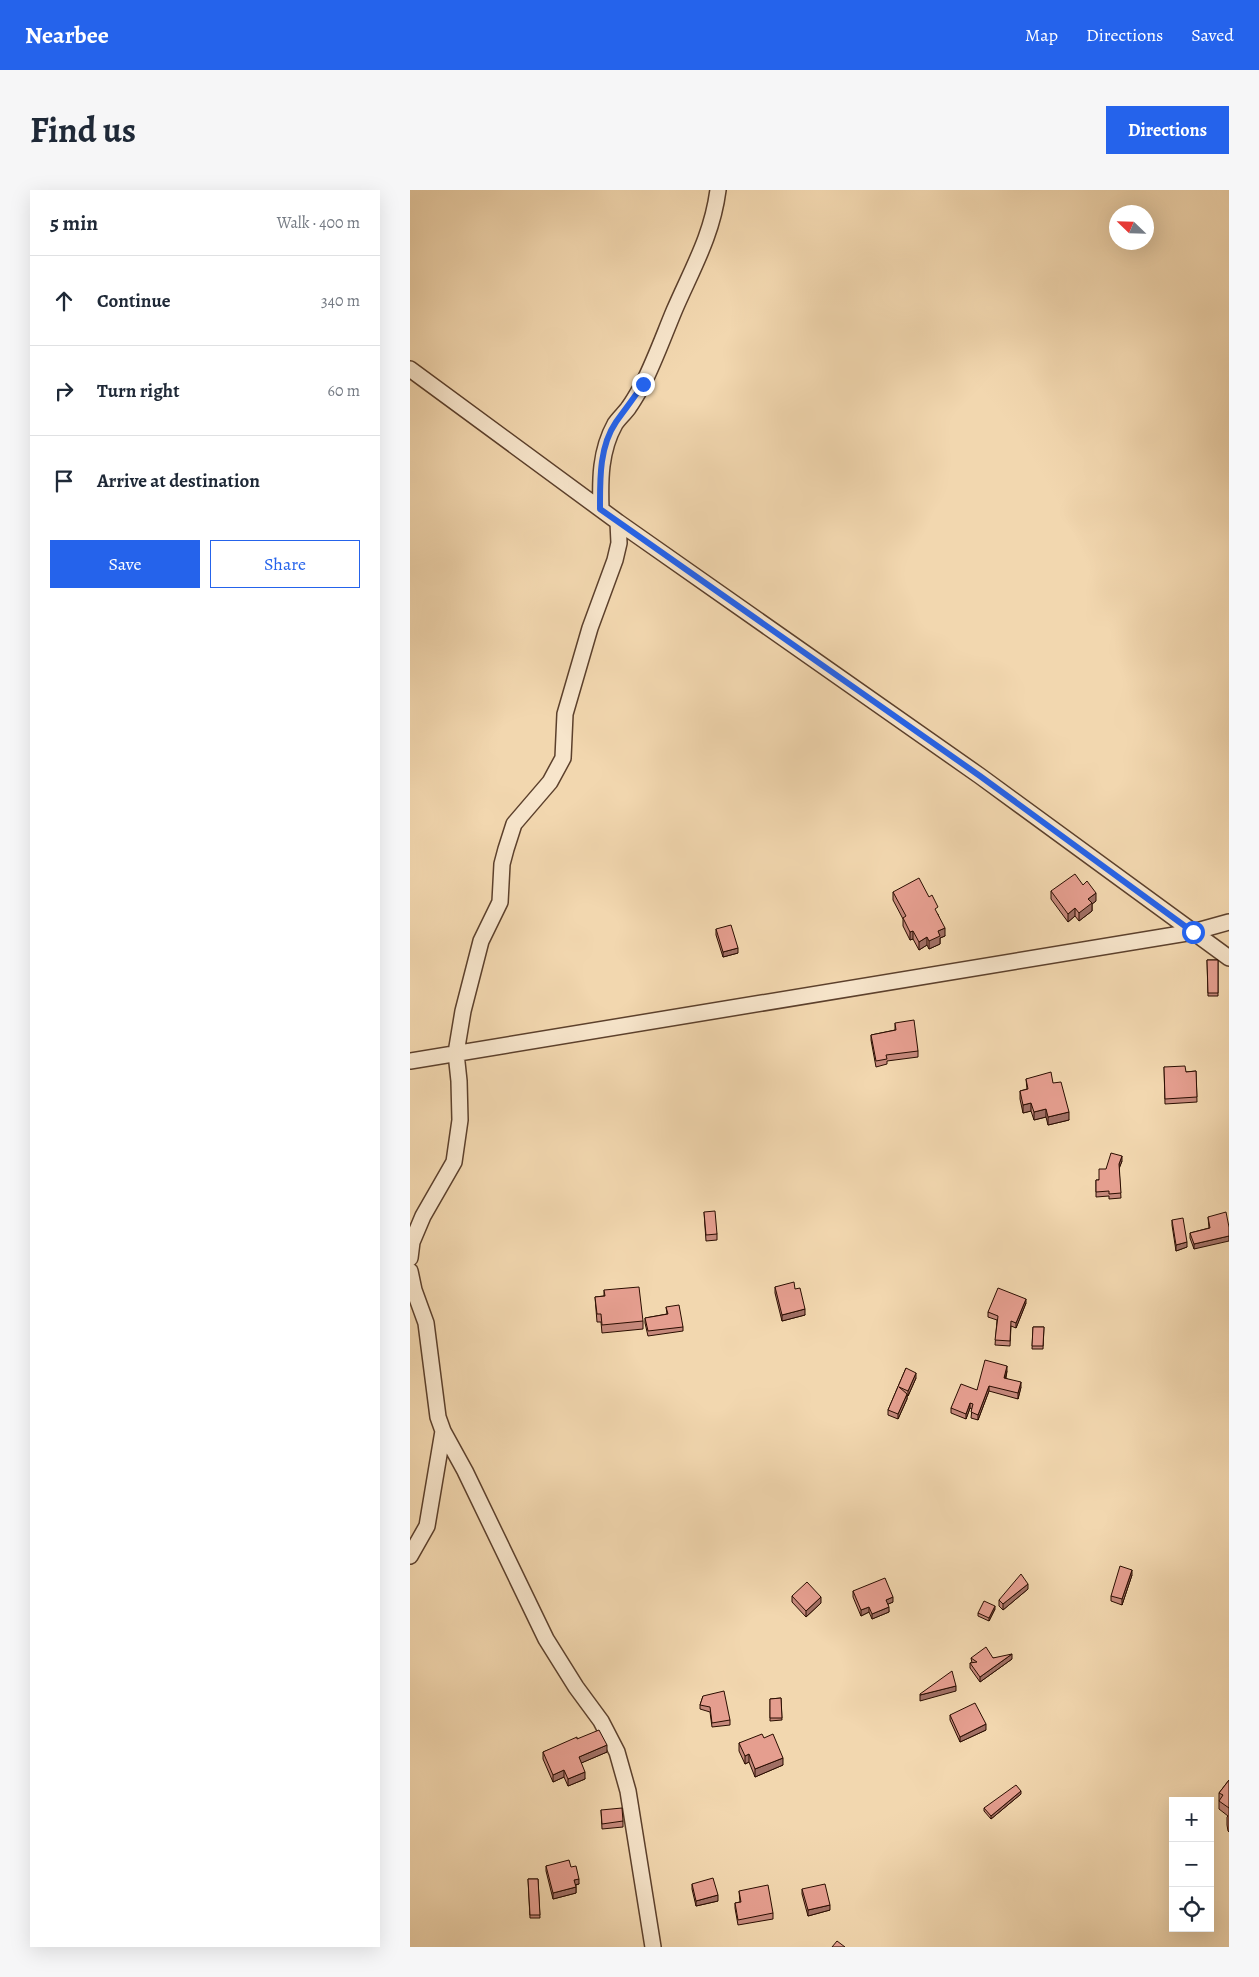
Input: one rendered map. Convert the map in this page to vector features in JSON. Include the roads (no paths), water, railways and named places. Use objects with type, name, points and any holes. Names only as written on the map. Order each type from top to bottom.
[{"type":"street","points":[[600,509],[600,476],[605,446],[615,423],[629,407],[643,384],[663,341],[674,311],[704,246],[716,208],[718,190]]},
{"type":"street","points":[[410,370],[618,522],[980,776],[1229,958]]},
{"type":"street","points":[[410,1258],[412,1242],[423,1216],[454,1162],[460,1120],[456,1054],[474,962],[481,941],[500,902],[502,864],[510,836],[520,817],[550,782],[563,758],[565,714],[590,628],[615,560],[619,543],[618,522]]},
{"type":"street","points":[[410,1062],[1193,932],[1229,922]]},
{"type":"street","points":[[410,1271],[414,1290],[426,1323],[438,1417],[443,1431],[473,1487],[546,1639],[576,1687],[601,1721],[617,1752],[628,1791],[653,1947]]},
{"type":"street","points":[[410,1556],[427,1526],[443,1431]]}]
